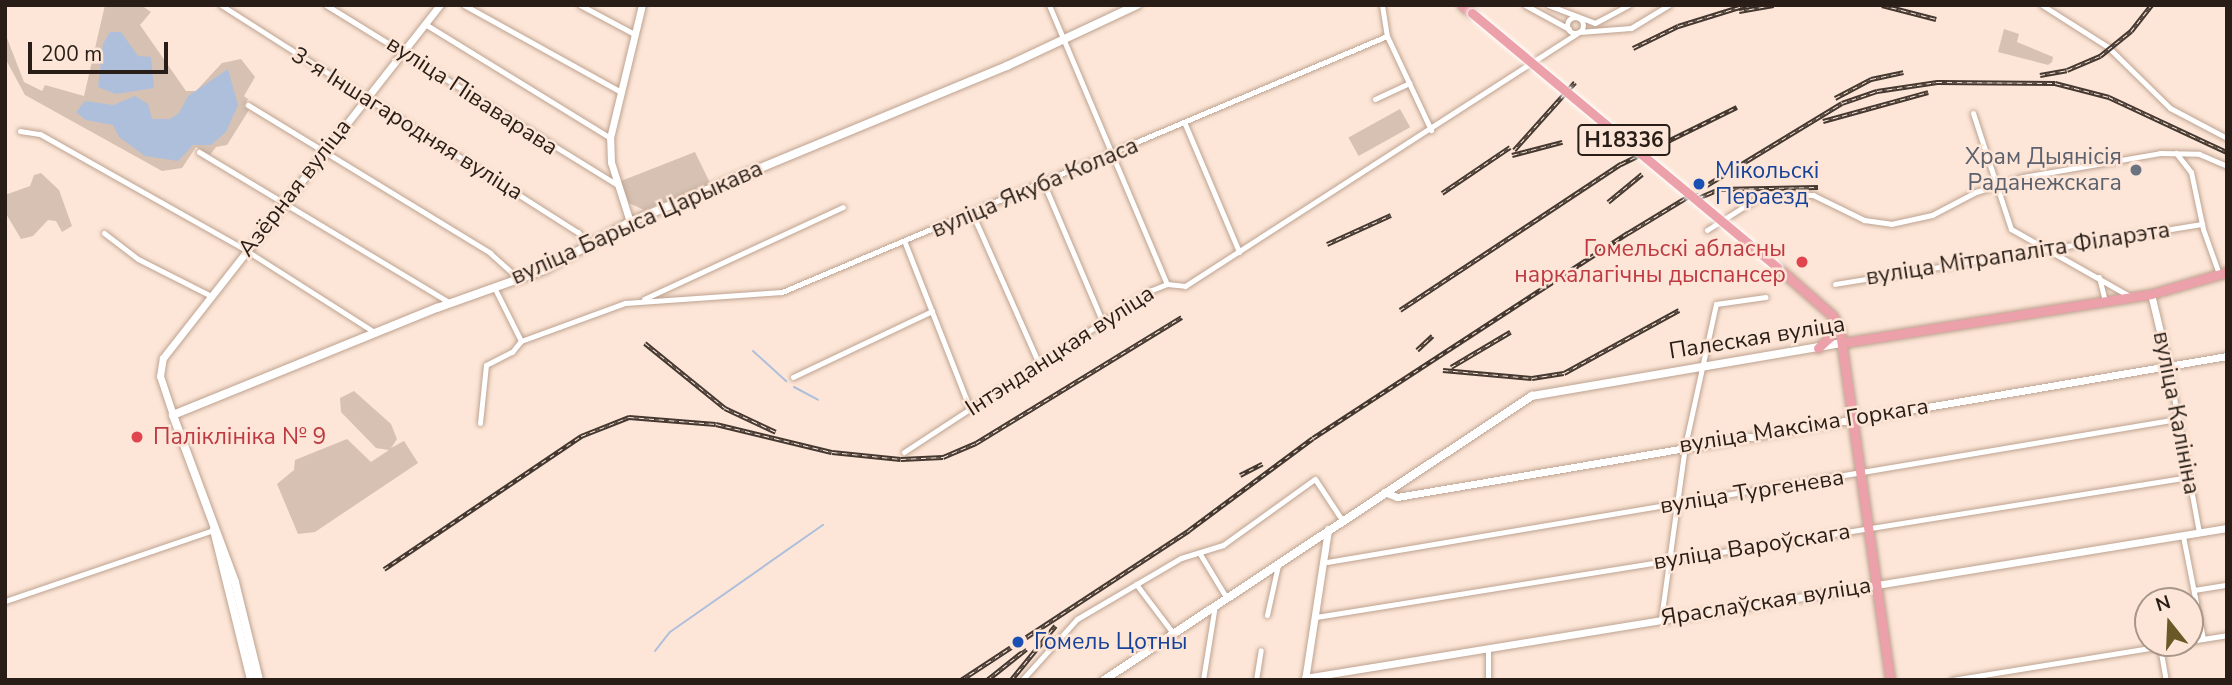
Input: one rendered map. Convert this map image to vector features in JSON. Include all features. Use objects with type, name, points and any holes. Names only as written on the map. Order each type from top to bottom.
[{"type":"main road","name":"вуліца Барыса Царыкава","points":[[173,415],[518,278],[631,222],[1065,40],[1136,5]]},
{"type":"main road","name":"Н18336","points":[[1462,5],[1777,267],[1836,322]]},
{"type":"main road","name":"Палеская вуліца","points":[[1104,680],[1532,396],[2106,297],[2151,294],[2223,273]]},
{"type":"main road","points":[[1836,322],[1842,343],[1871,528],[1890,680]]},
{"type":"main road","points":[[1818,348],[1830,337],[1836,322]]},
{"type":"main road","points":[[173,415],[214,530],[220,538],[259,680]]},
{"type":"main road","points":[[244,630],[251,680]]},
{"type":"street","name":"3-я Іншагародняя вуліца","points":[[221,5],[578,232],[589,245]]},
{"type":"street","name":"вуліца Піваварава","points":[[326,5],[617,186]]},
{"type":"street","name":"Азёрная вуліца","points":[[173,415],[160,376],[163,358],[440,5]]},
{"type":"street","points":[[464,5],[621,92]]},
{"type":"street","points":[[580,5],[634,34]]},
{"type":"street","points":[[631,222],[617,186],[610,138],[642,5]]},
{"type":"street","points":[[1049,5],[1114,153],[1167,284]]},
{"type":"street","points":[[1382,5],[1387,36],[1431,130]]},
{"type":"street","points":[[1525,5],[1574,31],[1631,28],[1669,5]]},
{"type":"street","points":[[1548,5],[1595,23],[1629,5]]},
{"type":"street","points":[[2042,5],[2108,47],[2170,108],[2227,138]]},
{"type":"street","points":[[1574,31],[1583,25],[1578,18]]},
{"type":"street","name":"Інтэнданцкая вуліца","points":[[904,452],[1103,323],[1167,284],[1185,286],[1431,130],[1564,44],[1574,31],[1568,21],[1578,18]]},
{"type":"street","points":[[425,24],[610,138]]},
{"type":"street","name":"вуліца Якуба Коласа","points":[[642,301],[782,292],[973,215],[1387,36]]},
{"type":"street","points":[[1375,99],[1410,83]]},
{"type":"street","points":[[248,104],[490,253],[518,278]]},
{"type":"street","points":[[1973,113],[1994,185],[2011,229],[2131,297]]},
{"type":"street","points":[[1185,124],[1239,252]]},
{"type":"street","points":[[20,131],[40,134],[247,251],[376,333]]},
{"type":"street","points":[[199,152],[450,303]]},
{"type":"street","points":[[2175,152],[2191,172],[2202,224],[2223,273]]},
{"type":"street","points":[[1707,230],[1765,194],[1813,195],[1864,220],[1891,224],[1932,215],[1994,185],[2175,152],[2199,154],[2227,166]]},
{"type":"street","points":[[1044,184],[1103,323]]},
{"type":"street","points":[[480,423],[486,365],[512,352],[521,341],[625,303],[642,301],[843,206]]},
{"type":"street","points":[[973,215],[1039,364]]},
{"type":"street","name":"вуліца Мітрапаліта Філарэта","points":[[1835,284],[2202,224]]},
{"type":"street","points":[[104,233],[138,259],[211,296]]},
{"type":"street","points":[[905,243],[970,409]]},
{"type":"street","points":[[2099,277],[2106,297]]},
{"type":"street","points":[[494,287],[521,341]]},
{"type":"street","name":"Палеская вуліца","points":[[2106,297],[2118,288]]},
{"type":"street","name":"вуліца Калініна","points":[[2151,294],[2168,365],[2199,533]]},
{"type":"street","points":[[1661,619],[1675,503],[1700,367],[1716,304],[1766,297]]},
{"type":"street","points":[[793,377],[932,311]]},
{"type":"street","name":"вуліца Максіма Горкага","points":[[1384,492],[1397,498],[1685,446],[2227,356]]},
{"type":"street","name":"вуліца Тургенева","points":[[1327,562],[2177,419]]},
{"type":"street","name":"вуліца Вароўскага","points":[[1316,617],[2189,477]]},
{"type":"street","points":[[1022,680],[1077,619],[1181,558],[1223,545],[1315,480],[1342,520]]},
{"type":"street","name":"Яраслаўская вуліца","points":[[1305,679],[2227,528]]},
{"type":"street","points":[[5,601],[214,530]]},
{"type":"street","points":[[1305,679],[1327,562],[1328,530]]},
{"type":"street","points":[[2183,536],[2193,587]]},
{"type":"street","points":[[1200,554],[1226,597]]},
{"type":"street","points":[[1267,615],[1279,562]]},
{"type":"street","points":[[1136,584],[1173,633]]},
{"type":"street","points":[[2204,588],[2227,584]]},
{"type":"street","points":[[1203,680],[1215,605]]},
{"type":"street","points":[[2204,639],[2227,635]]},
{"type":"street","points":[[1256,680],[1261,650]]},
{"type":"street","points":[[1488,650],[1488,680]]},
{"type":"street","points":[[1952,680],[2134,651]]},
{"type":"street","points":[[2162,657],[2166,680]]},
{"type":"shaded area","points":[[105,5],[141,5],[151,12],[140,25],[186,91],[196,91],[222,63],[241,59],[255,77],[244,96],[248,99],[244,106],[249,110],[227,145],[216,147],[210,155],[196,147],[182,168],[162,171],[25,95],[5,58],[5,33],[24,82],[42,91],[45,85],[84,96]]},
{"type":"shaded area","points":[[2004,29],[2019,34],[2017,42],[2053,57],[2052,62],[2048,65],[1998,52]]},
{"type":"shaded area","points":[[1400,109],[1410,127],[1359,156],[1348,138]]},
{"type":"shaded area","points":[[695,152],[710,183],[644,210],[629,203],[621,181]]},
{"type":"shaded area","points":[[41,173],[59,190],[72,226],[62,232],[56,221],[48,220],[33,236],[21,239],[5,212],[5,195],[30,186],[34,175]]},
{"type":"shaded area","points":[[354,391],[391,424],[397,439],[391,448],[404,441],[418,463],[315,532],[298,534],[277,484],[294,470],[295,460],[347,439],[371,462],[389,450],[376,448],[341,412],[340,398]]},
{"type":"water","points":[[110,32],[121,32],[138,56],[151,57],[154,88],[116,94],[98,87],[103,44]]},
{"type":"water","points":[[228,69],[238,105],[226,132],[211,145],[193,145],[178,161],[145,156],[119,137],[113,125],[86,120],[76,112],[85,101],[113,105],[135,96],[148,104],[152,119],[170,119],[179,113],[188,96]]},
{"type":"waterway","points":[[753,351],[786,381]]},
{"type":"waterway","points":[[794,387],[818,400]]},
{"type":"waterway","points":[[655,651],[670,632],[823,525]]},
{"type":"railway","points":[[1633,48],[1678,26],[1746,5]]},
{"type":"railway","points":[[1739,11],[1773,5]]},
{"type":"railway","points":[[1882,5],[1936,19]]},
{"type":"railway","points":[[2040,75],[2067,70],[2100,56],[2131,31],[2151,5]]},
{"type":"railway","points":[[1835,98],[1871,79],[1903,72]]},
{"type":"railway","points":[[1514,150],[1575,82]]},
{"type":"railway","points":[[961,680],[1189,530],[1313,438],[1628,233],[1842,103],[1877,91],[1937,82],[2055,83],[2109,97],[2227,152]]},
{"type":"railway","points":[[1823,121],[1928,92]]},
{"type":"railway","points":[[1400,310],[1621,164],[1737,107]]},
{"type":"railway","points":[[1512,155],[1562,142]]},
{"type":"railway","points":[[1442,193],[1510,147]]},
{"type":"railway","points":[[1608,202],[1642,174]]},
{"type":"railway","points":[[1698,198],[1719,189],[1818,187]]},
{"type":"railway","points":[[1327,244],[1391,215]]},
{"type":"railway","points":[[1443,370],[1532,378],[1564,373],[1679,310]]},
{"type":"railway","points":[[384,569],[581,436],[629,417],[716,424],[832,452],[901,459],[943,457],[976,443],[1182,317]]},
{"type":"railway","points":[[1451,367],[1510,332]]},
{"type":"railway","points":[[1417,350],[1432,336]]},
{"type":"railway","points":[[645,343],[725,408],[776,432]]},
{"type":"railway","points":[[1240,475],[1262,464]]},
{"type":"railway","points":[[1011,680],[1055,626]]},
{"type":"railway","points":[[987,680],[1026,649]]},
{"type":"place","name":"Храм Дыянісія Раданежскага","points":[[2136,170]]},
{"type":"place","name":"Мікольскі Пераезд","points":[[1699,184]]},
{"type":"place","name":"Гомельскі абласны наркалагічны дыспансер","points":[[1802,262]]},
{"type":"place","name":"Паліклініка № 9","points":[[137,437]]},
{"type":"place","name":"Гомель Цотны","points":[[1018,642]]}]
